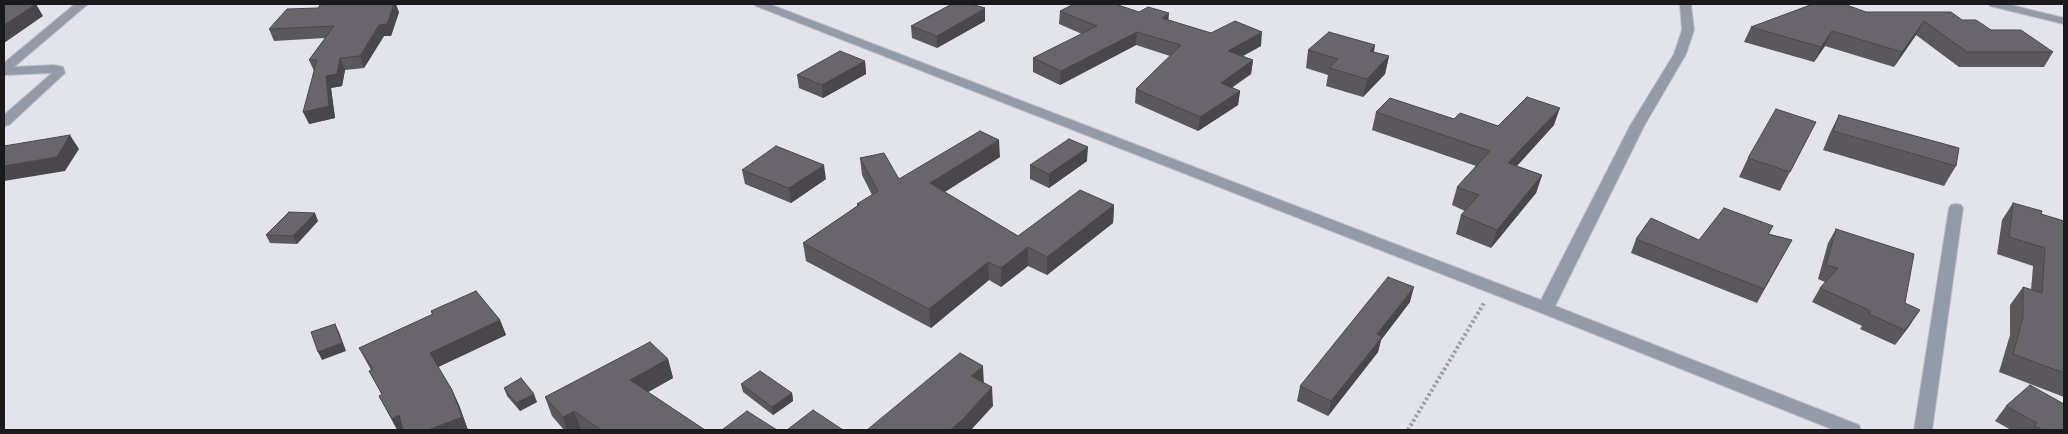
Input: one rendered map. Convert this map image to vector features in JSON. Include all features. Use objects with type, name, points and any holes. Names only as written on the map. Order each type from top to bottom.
[{"type":"street","points":[[4,70],[82,4]]},
{"type":"street","points":[[760,4],[1494,288],[1852,430]]},
{"type":"street","points":[[1545,308],[1637,126],[1680,54],[1688,30],[1686,4]]},
{"type":"street","points":[[1994,4],[2064,21]]},
{"type":"street","points":[[4,70],[59,70],[59,73],[4,122]]},
{"type":"street","points":[[1924,430],[1956,208]]},
{"type":"path","points":[[1408,430],[1494,288]]},
{"type":"building","points":[[4,4],[36,4],[4,25]]},
{"type":"building","points":[[394,4],[387,24],[379,25],[360,56],[340,58],[337,74],[326,76],[329,106],[303,112],[317,60],[309,60],[334,26],[269,29],[287,9],[318,8],[320,5]]},
{"type":"building","points":[[952,4],[971,4],[985,8],[937,36],[911,26]]},
{"type":"building","points":[[1074,4],[1115,4],[1139,12],[1148,7],[1169,13],[1162,18],[1211,33],[1235,21],[1262,32],[1228,51],[1253,60],[1221,83],[1240,91],[1200,117],[1136,89],[1181,45],[1137,32],[1061,71],[1033,58],[1097,26],[1060,11]]},
{"type":"building","points":[[1813,4],[1844,4],[1866,12],[1951,12],[1962,20],[1976,20],[1991,30],[2021,30],[2053,52],[1967,52],[1924,21],[1902,52],[1832,31],[1821,47],[1751,27]]},
{"type":"building","points":[[1329,32],[1375,45],[1370,51],[1389,56],[1367,79],[1329,68],[1338,59],[1308,50]]},
{"type":"building","points":[[840,51],[865,61],[822,85],[797,75]]},
{"type":"building","points":[[1527,97],[1560,108],[1508,163],[1542,175],[1497,230],[1461,215],[1479,195],[1457,187],[1490,151],[1376,112],[1390,98],[1454,119],[1460,113],[1498,126]]},
{"type":"building","points":[[1776,109],[1816,122],[1790,172],[1748,158]]},
{"type":"building","points":[[1839,115],[1959,148],[1956,166],[1833,131]]},
{"type":"building","points":[[980,131],[999,140],[930,183],[1018,236],[1080,190],[1114,205],[1047,257],[1028,247],[1001,268],[988,262],[929,309],[803,243],[878,191],[860,158],[884,153],[899,179]]},
{"type":"building","points":[[70,135],[57,157],[4,166],[4,146]]},
{"type":"building","points":[[1069,139],[1088,147],[1049,174],[1030,165]]},
{"type":"building","points":[[776,146],[824,165],[789,188],[742,170]]},
{"type":"building","points":[[2013,203],[2042,211],[2041,214],[2064,221],[2064,373],[2013,354],[2023,317],[2023,287],[2042,293],[2045,248],[2009,237]]},
{"type":"building","points":[[1724,208],[1773,226],[1768,234],[1792,240],[1764,289],[1636,239],[1651,218],[1699,240]]},
{"type":"building","points":[[289,212],[315,213],[293,236],[266,235]]},
{"type":"building","points":[[1836,229],[1914,254],[1905,303],[1920,310],[1905,330],[1869,314],[1871,311],[1820,288],[1838,268],[1826,265]]},
{"type":"building","points":[[1388,277],[1414,287],[1377,334],[1382,337],[1331,401],[1300,386]]},
{"type":"building","points":[[476,291],[500,320],[430,353],[452,390],[462,417],[428,430],[403,430],[399,415],[392,419],[379,396],[382,394],[369,371],[373,369],[359,348],[433,314],[431,311]]},
{"type":"building","points":[[335,324],[342,343],[318,352],[311,332]]},
{"type":"building","points":[[650,342],[668,359],[630,380],[705,430],[601,430],[574,411],[563,417],[545,397]]},
{"type":"building","points":[[960,353],[983,366],[971,376],[992,387],[962,420],[950,430],[867,430]]},
{"type":"building","points":[[760,371],[792,393],[772,407],[741,384]]},
{"type":"building","points":[[521,378],[534,394],[516,403],[504,388]]},
{"type":"building","points":[[2030,385],[2064,404],[2064,430],[2043,430],[2034,426],[2037,423],[2006,406]]},
{"type":"building","points":[[813,410],[843,430],[787,430]]},
{"type":"building","points":[[747,411],[777,430],[722,430]]}]
